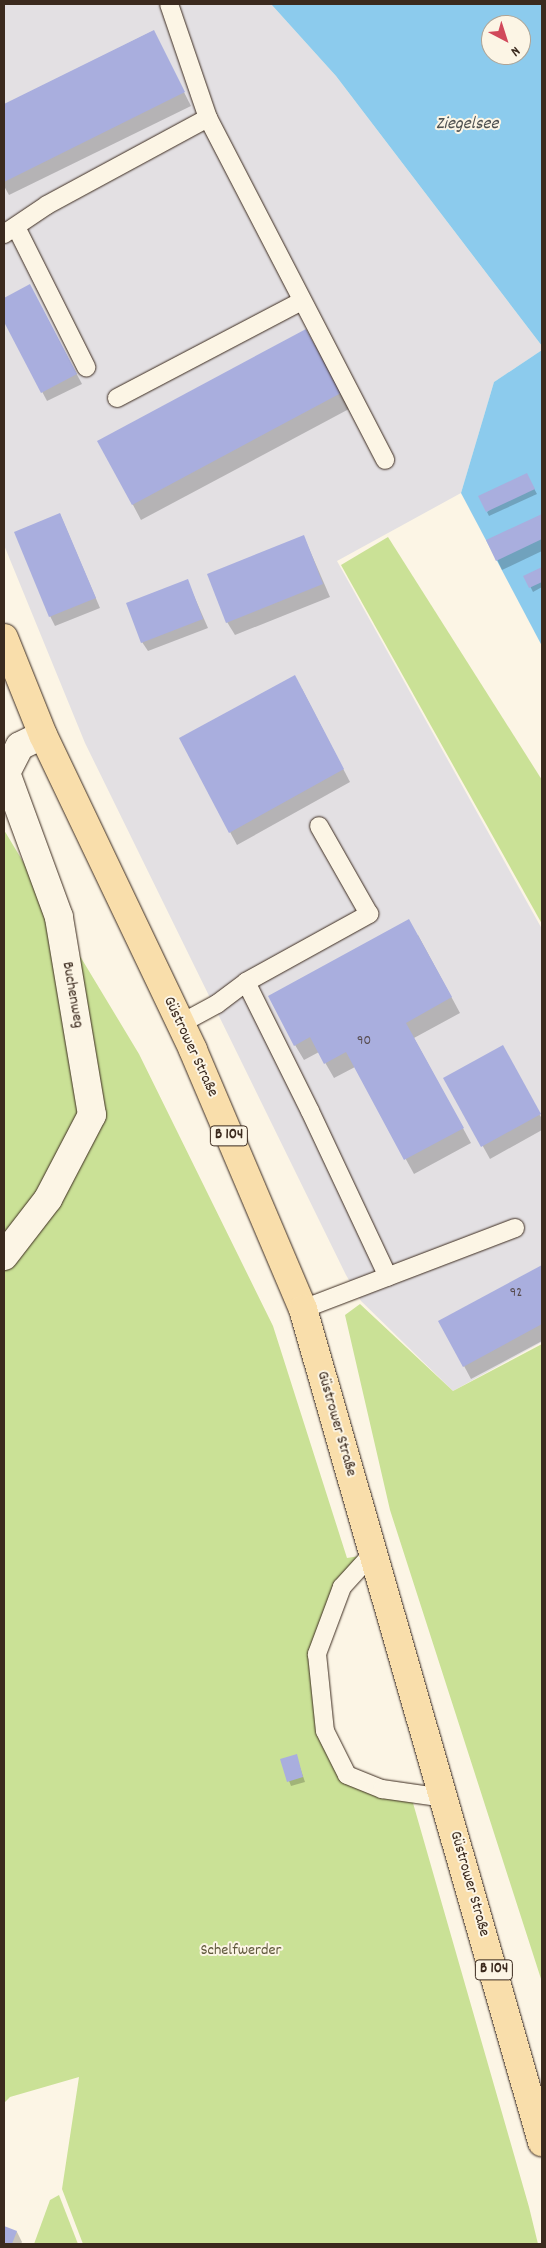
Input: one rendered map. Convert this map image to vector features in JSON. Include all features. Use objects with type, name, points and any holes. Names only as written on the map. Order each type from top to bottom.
[{"type":"main road","name":"Güstrower Straße","points":[[4,638],[43,735],[197,1059],[303,1309],[372,1554],[445,1798],[542,2142]]},
{"type":"street","name":"Buchenweg","points":[[4,1256],[48,1199],[92,1115],[59,917],[6,773],[20,746],[43,735]]},
{"type":"lane","points":[[169,4],[208,118],[385,460]]},
{"type":"lane","points":[[86,367],[10,231],[47,205],[208,118]]},
{"type":"lane","points":[[117,398],[302,301]]},
{"type":"lane","points":[[180,1024],[217,1004],[246,982],[369,914],[319,826]]},
{"type":"lane","points":[[246,982],[310,1111],[388,1277]]},
{"type":"lane","points":[[303,1309],[515,1228]]},
{"type":"lane","points":[[372,1554],[342,1587],[317,1654],[326,1731],[347,1775],[382,1789],[445,1798]]},
{"type":"shaded area","points":[[4,4],[271,4],[336,76],[542,346],[542,350],[494,382],[461,493],[337,561],[542,929],[542,1342],[453,1391],[361,1301],[346,1275],[85,743],[4,545]]},
{"type":"green space","points":[[388,537],[542,780],[542,924],[341,565]]},
{"type":"green space","name":"Schelfwerder","points":[[4,830],[139,1054],[273,1326],[347,1558],[372,1554],[342,1587],[317,1654],[325,1731],[348,1775],[445,1798],[413,1803],[538,2244],[83,2244],[62,2189],[79,2077],[10,2097],[4,2103]]},
{"type":"green space","points":[[360,1304],[453,1391],[542,1344],[542,1982],[390,1510],[345,1315]]},
{"type":"green space","points":[[59,2195],[78,2244],[34,2244],[50,2200]]},
{"type":"water","name":"Ziegelsee","points":[[271,4],[542,4],[542,346],[336,76]]},
{"type":"water","points":[[542,350],[542,646],[461,493],[494,382]]},
{"type":"building","points":[[154,30],[185,92],[4,182],[4,104]]},
{"type":"building","points":[[30,284],[77,374],[41,393],[4,322],[4,298]]},
{"type":"building","points":[[306,329],[341,393],[132,505],[97,441]]},
{"type":"building","points":[[527,473],[535,489],[486,512],[478,496]]},
{"type":"building","points":[[60,513],[96,598],[49,617],[14,532]]},
{"type":"building","points":[[542,514],[542,539],[496,561],[486,540]]},
{"type":"building","points":[[304,535],[323,584],[226,623],[207,574]]},
{"type":"building","points":[[542,567],[542,582],[529,588],[523,576]]},
{"type":"building","points":[[188,579],[203,619],[141,643],[126,603]]},
{"type":"building","points":[[295,675],[344,769],[229,833],[179,738]]},
{"type":"building","points":[[409,919],[452,997],[406,1023],[464,1128],[404,1160],[346,1052],[324,1064],[310,1037],[294,1046],[268,996]]},
{"type":"building","points":[[503,1045],[541,1114],[481,1147],[443,1078]]},
{"type":"building","points":[[542,1265],[542,1324],[463,1367],[438,1321]]},
{"type":"building","points":[[297,1754],[303,1777],[287,1782],[280,1759]]},
{"type":"building","points":[[4,2226],[17,2231],[12,2244],[4,2244]]}]
